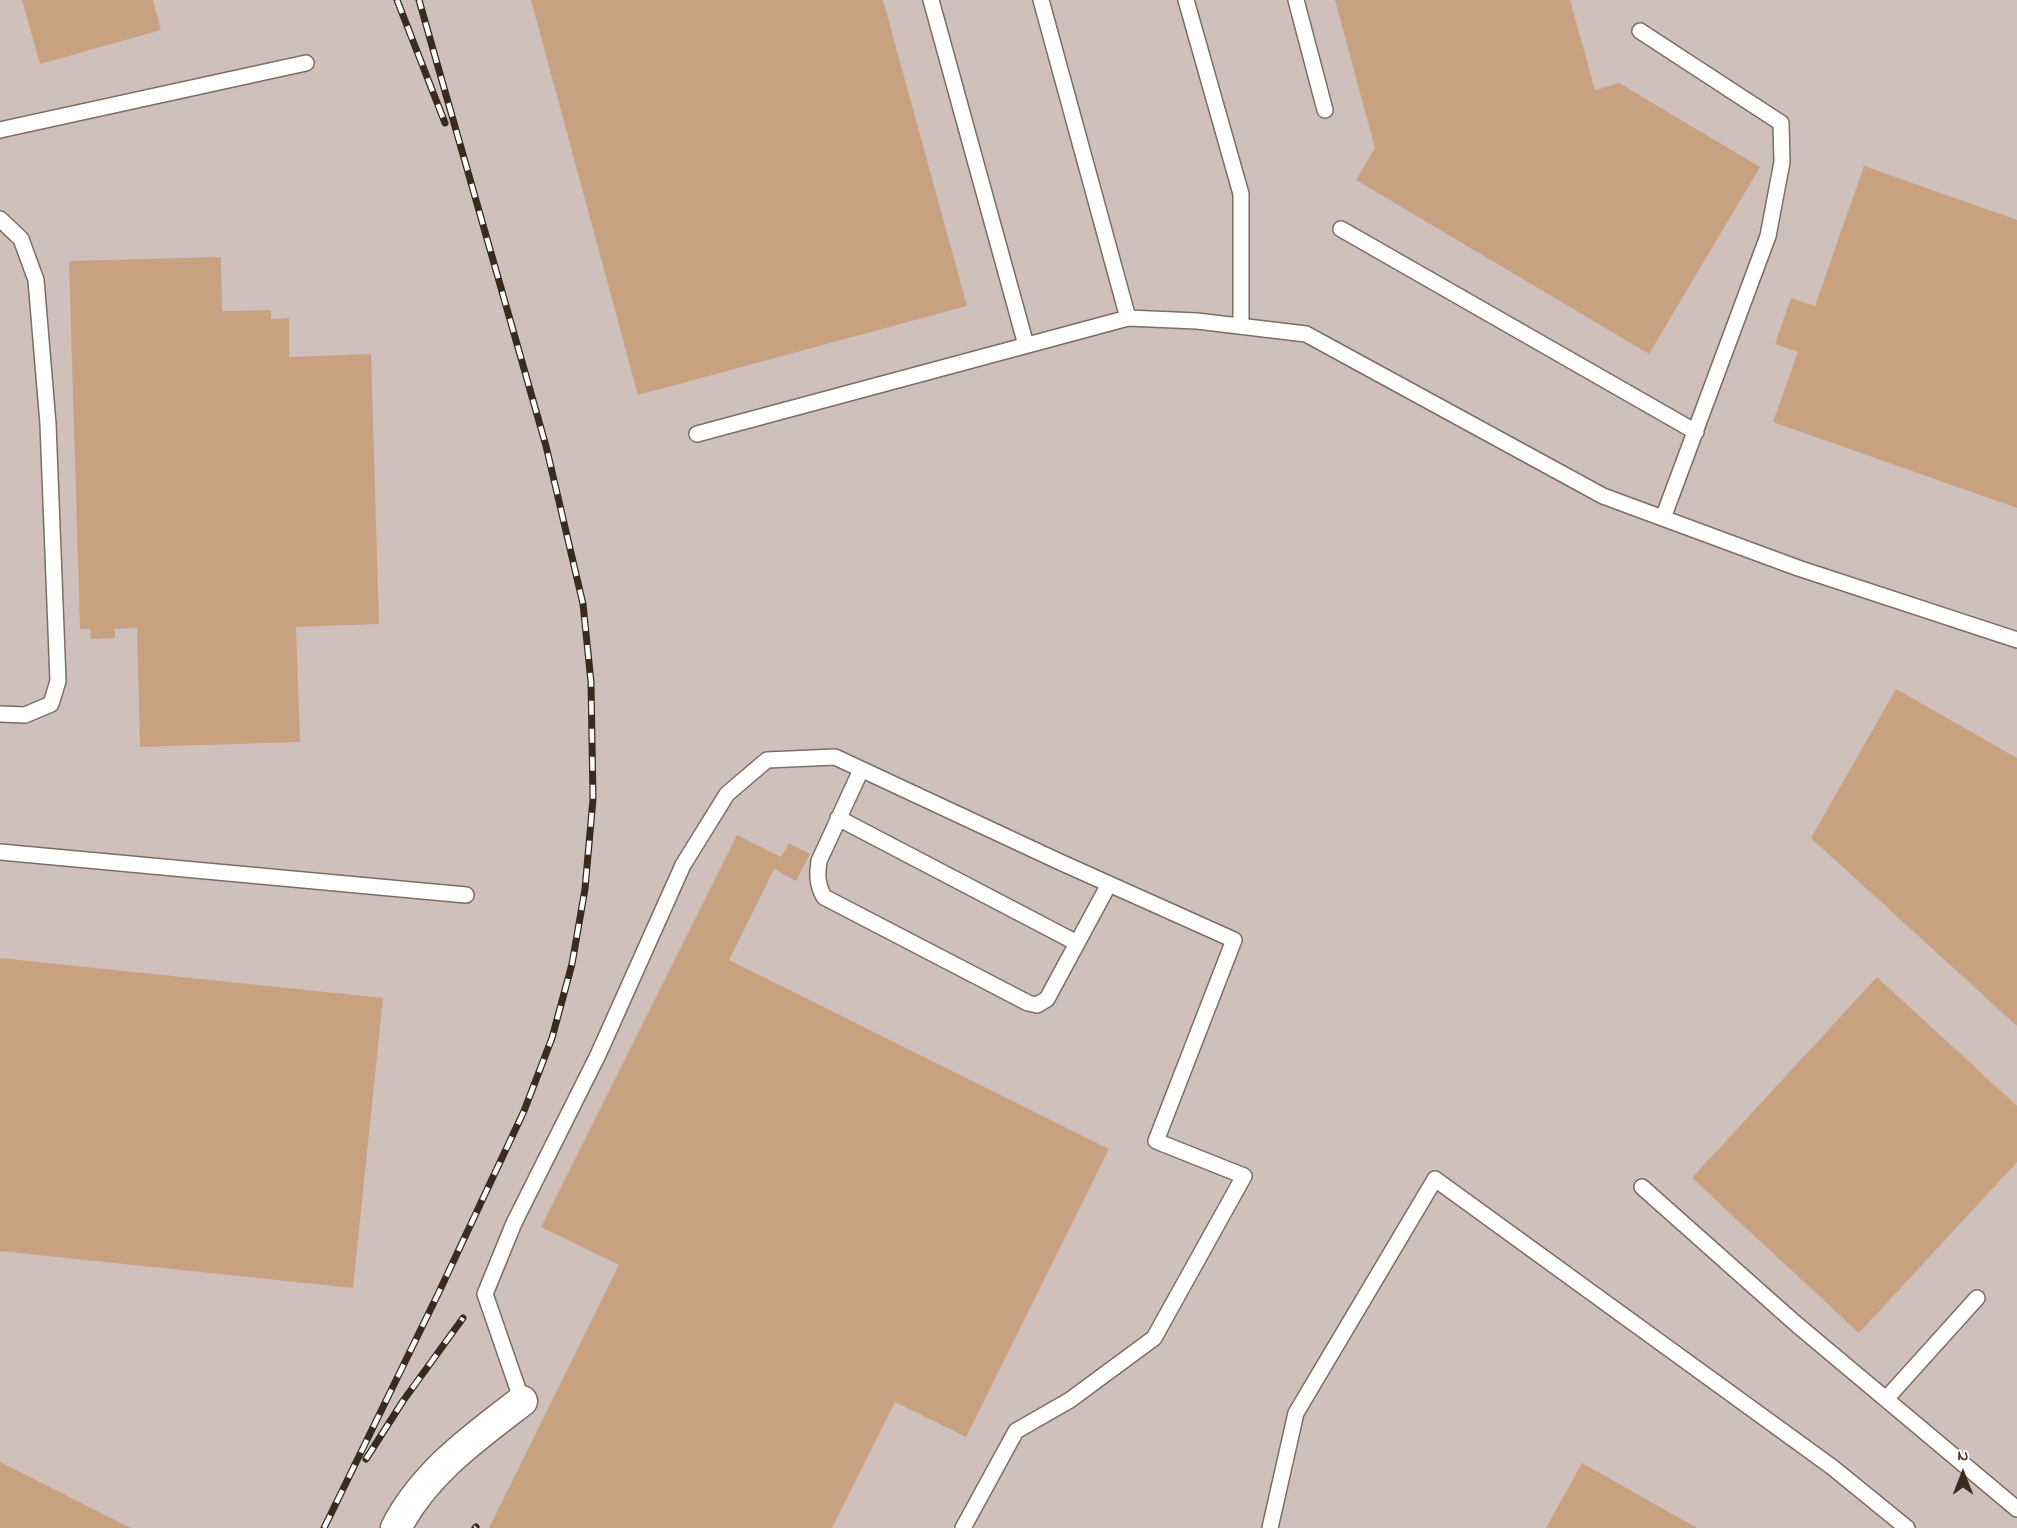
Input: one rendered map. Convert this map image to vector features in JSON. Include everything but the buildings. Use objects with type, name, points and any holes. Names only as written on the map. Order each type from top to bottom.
[{"type":"street","points":[[396,1528],[404,1512],[424,1486],[457,1451],[522,1401]]},
{"type":"lane","points":[[931,0],[1026,345]]},
{"type":"lane","points":[[1041,0],[1128,318]]},
{"type":"lane","points":[[1186,0],[1241,194],[1241,326]]},
{"type":"lane","points":[[1296,0],[1325,110]]},
{"type":"lane","points":[[1640,31],[1781,123],[1782,162],[1768,236],[1663,519]]},
{"type":"lane","points":[[0,130],[306,63]]},
{"type":"lane","points":[[0,219],[21,238],[36,280],[48,424],[58,681],[51,704],[25,715],[0,714]]},
{"type":"lane","points":[[1341,229],[1696,432]]},
{"type":"lane","points":[[697,434],[1128,318],[1197,321],[1306,334],[1603,496],[1798,568],[2017,639]]},
{"type":"lane","points":[[522,1401],[485,1294],[514,1223],[598,1055],[683,865],[727,794],[767,760],[835,758],[1234,940],[1156,1140],[1244,1176],[1154,1338],[1070,1400],[1016,1431],[963,1528]]},
{"type":"lane","points":[[861,770],[819,861],[818,886],[824,897],[1028,1003],[1037,1005],[1047,999],[1109,884]]},
{"type":"lane","points":[[838,818],[1077,943]]},
{"type":"lane","points":[[0,852],[466,894]]},
{"type":"lane","points":[[1270,1528],[1296,1413],[1435,1179],[1832,1467],[1907,1528]]},
{"type":"lane","points":[[1642,1187],[1794,1323],[2017,1509]]},
{"type":"lane","points":[[1886,1399],[1977,1298]]},
{"type":"shaded area","points":[[0,0],[2017,0],[2017,1528],[0,1528]]},
{"type":"railway","points":[[397,0],[445,123]]},
{"type":"railway","points":[[324,1528],[524,1111],[552,1038],[572,964],[585,889],[593,799],[591,682],[583,604],[546,446],[419,0]]},
{"type":"railway","points":[[366,1459],[403,1401],[463,1318]]}]
